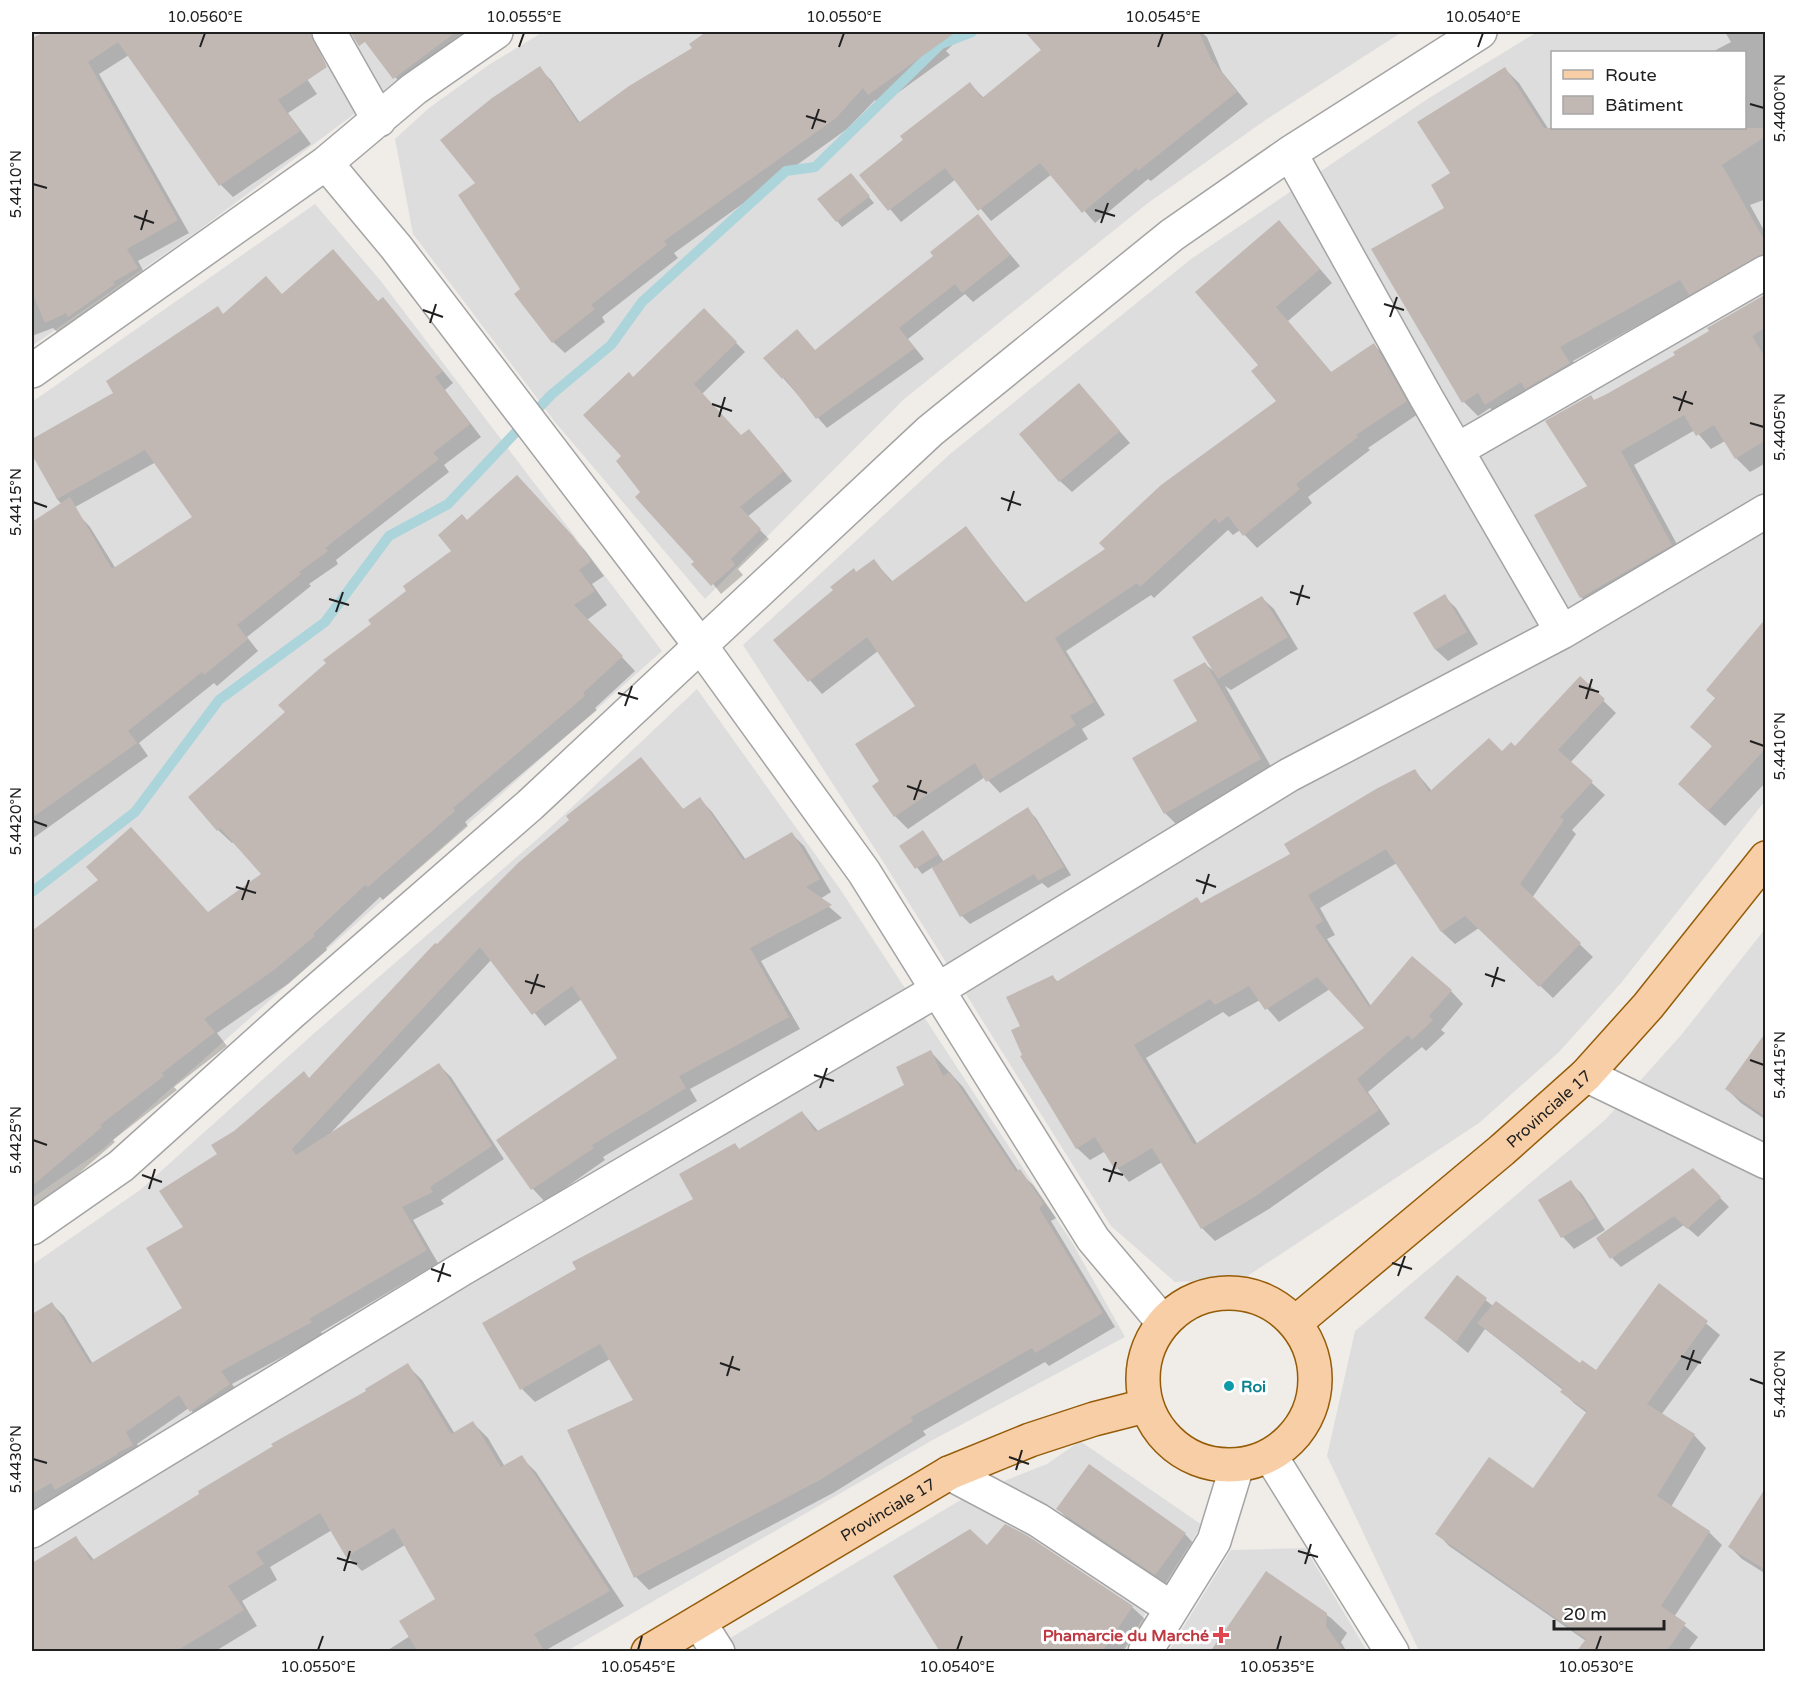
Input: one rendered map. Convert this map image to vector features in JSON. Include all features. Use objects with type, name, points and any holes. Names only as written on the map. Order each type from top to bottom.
[{"type":"main road","name":"Provinciale 17","points":[[1295,1323],[1502,1150],[1586,1075],[1648,1006],[1766,858]]},
{"type":"main road","points":[[1229,1292],[1266,1300],[1295,1323],[1314,1357],[1315,1396],[1300,1431],[1270,1457],[1237,1466],[1198,1462],[1165,1440],[1145,1406],[1142,1361],[1162,1321],[1193,1299],[1229,1292]]},
{"type":"main road","name":"Provinciale 17","points":[[648,1652],[949,1473],[1030,1440],[1094,1419],[1145,1406]]},
{"type":"street","points":[[329,32],[379,120]]},
{"type":"street","points":[[32,371],[326,164],[414,89],[496,32]]},
{"type":"street","points":[[32,1228],[121,1166],[291,1013],[530,805],[930,431],[1172,235],[1290,153],[1480,32]]},
{"type":"street","points":[[1290,153],[1456,450],[1562,633]]},
{"type":"street","points":[[326,164],[396,247],[537,435],[700,645],[864,872],[1093,1239],[1162,1321]]},
{"type":"street","points":[[1456,450],[1766,272]]},
{"type":"street","points":[[32,1531],[452,1275],[939,989],[1289,775],[1562,633],[1766,511]]},
{"type":"street","points":[[1586,1075],[1766,1162]]},
{"type":"street","points":[[1270,1457],[1392,1652]]},
{"type":"street","points":[[1145,1652],[1214,1541],[1237,1466]]},
{"type":"street","points":[[949,1473],[1038,1520],[1172,1608]]},
{"type":"street","points":[[699,1622],[718,1652]]},
{"type":"shaded area","points":[[32,32],[464,32],[195,233],[32,346]]},
{"type":"shaded area","points":[[543,32],[1402,32],[1267,119],[1148,203],[903,400],[705,599],[555,422],[413,234],[395,139],[429,108],[490,64]]},
{"type":"shaded area","points":[[1537,32],[1765,32],[1765,801],[1621,983],[1559,1052],[1479,1123],[1243,1279],[1175,1282],[1111,1226],[882,860],[743,645],[950,454],[1191,259],[1429,98]]},
{"type":"shaded area","points":[[315,204],[380,280],[662,651],[103,1149],[32,1198],[32,402]]},
{"type":"shaded area","points":[[697,689],[840,889],[1073,1244],[1125,1337],[931,1441],[567,1651],[32,1651],[32,1265],[140,1190],[311,1036],[551,827]]},
{"type":"shaded area","points":[[1765,929],[1765,1651],[1419,1651],[1327,1456],[1355,1331],[1605,1120],[1682,1034]]},
{"type":"shaded area","points":[[1080,1441],[1202,1525],[1122,1651],[707,1652],[969,1495],[1047,1464]]},
{"type":"shaded area","points":[[1305,1548],[1367,1651],[1168,1652],[1231,1550]]},
{"type":"building","points":[[45,32],[310,32],[327,67],[278,100],[300,131],[219,186],[118,42],[88,62],[178,220],[127,249],[138,268],[113,282],[115,284],[68,317],[66,313],[45,323],[32,292],[32,38]]},
{"type":"building","points":[[350,32],[456,32],[393,79],[365,42],[359,46]]},
{"type":"building","points":[[706,32],[956,32],[868,95],[863,88],[836,118],[664,241],[667,245],[591,305],[595,309],[552,343],[514,294],[520,289],[458,195],[475,183],[440,140],[492,98],[540,66],[578,123],[629,86],[692,48],[689,44]]},
{"type":"building","points":[[1025,32],[1199,32],[1211,59],[1237,92],[1138,171],[1136,168],[1082,213],[1040,163],[978,211],[945,168],[888,211],[859,175],[903,140],[900,136],[970,82],[982,98],[1041,50]]},
{"type":"building","points":[[1505,67],[1544,128],[1766,128],[1766,136],[1722,165],[1766,243],[1766,253],[1689,295],[1680,280],[1560,347],[1570,363],[1525,389],[1521,382],[1485,405],[1478,393],[1462,403],[1371,249],[1444,208],[1431,185],[1450,173],[1417,122]]},
{"type":"building","points":[[851,173],[870,196],[836,222],[817,199]]},
{"type":"building","points":[[978,214],[1010,255],[962,293],[955,284],[899,328],[915,348],[816,419],[784,377],[782,379],[763,358],[797,329],[815,350],[933,256],[930,252]]},
{"type":"building","points":[[1279,220],[1320,269],[1276,307],[1331,372],[1374,343],[1407,401],[1356,435],[1358,437],[1296,484],[1300,489],[1243,536],[1228,516],[1219,523],[1215,518],[1140,587],[1137,583],[1055,638],[1094,702],[1070,716],[1076,725],[986,782],[975,763],[894,817],[872,786],[879,781],[855,744],[915,706],[867,637],[808,682],[773,640],[833,590],[830,587],[854,568],[856,572],[874,559],[891,582],[966,526],[1024,603],[1105,549],[1099,543],[1161,485],[1276,401],[1251,371],[1258,365],[1195,292]]},
{"type":"building","points":[[333,249],[378,301],[383,297],[443,371],[435,377],[470,424],[433,453],[439,459],[325,548],[328,551],[299,572],[301,574],[237,625],[248,639],[128,731],[137,743],[32,818],[32,522],[70,497],[112,569],[192,517],[145,450],[57,499],[32,455],[32,439],[113,393],[106,381],[218,306],[223,314],[266,276],[282,294]]},
{"type":"building","points":[[1766,294],[1766,327],[1752,336],[1766,359],[1766,440],[1735,459],[1714,425],[1696,436],[1684,415],[1621,451],[1672,545],[1580,598],[1534,515],[1587,486],[1545,421],[1591,395],[1594,400],[1605,395],[1675,355],[1673,352],[1709,331],[1707,328]]},
{"type":"building","points":[[704,308],[737,342],[694,384],[741,435],[749,429],[784,471],[740,507],[761,529],[731,559],[735,565],[711,586],[691,564],[694,562],[635,497],[640,492],[616,461],[621,456],[583,415],[629,372],[633,377]]},
{"type":"building","points":[[1079,383],[1120,431],[1059,482],[1019,434]]},
{"type":"building","points":[[517,475],[573,536],[591,561],[579,570],[595,591],[574,605],[623,656],[583,693],[585,696],[453,808],[455,811],[368,887],[365,885],[313,934],[315,936],[274,970],[204,1019],[215,1032],[162,1073],[164,1076],[100,1125],[102,1127],[32,1186],[32,931],[98,880],[86,867],[131,827],[208,912],[261,874],[220,828],[217,831],[188,797],[285,712],[278,705],[326,663],[323,660],[371,624],[368,620],[406,591],[403,586],[451,551],[438,535],[462,514],[467,520]]},
{"type":"building","points":[[1445,594],[1467,632],[1435,650],[1413,613]]},
{"type":"building","points":[[1262,596],[1288,637],[1218,679],[1192,637]]},
{"type":"building","points":[[1766,618],[1766,748],[1708,811],[1678,784],[1712,746],[1690,727],[1715,698],[1706,690]]},
{"type":"building","points":[[1205,662],[1261,759],[1164,814],[1132,758],[1197,721],[1173,680]]},
{"type":"building","points":[[1580,676],[1605,699],[1558,750],[1593,781],[1560,817],[1564,820],[1520,884],[1581,943],[1539,987],[1465,916],[1441,932],[1386,849],[1308,895],[1323,921],[1315,926],[1369,1007],[1412,956],[1452,990],[1429,1016],[1433,1020],[1412,1040],[1408,1035],[1357,1079],[1379,1110],[1256,1196],[1201,1229],[1152,1148],[1115,1170],[1095,1137],[1076,1149],[1020,1056],[1022,1055],[1011,1030],[1020,1026],[1006,997],[1053,975],[1056,982],[1197,897],[1201,903],[1290,854],[1284,844],[1376,789],[1415,769],[1429,792],[1489,738],[1502,751],[1511,742],[1515,746]],"holes":[[[1317,977],[1364,1028],[1194,1145],[1134,1045],[1210,999],[1215,1005],[1249,986],[1265,1010]]]},
{"type":"building","points":[[641,757],[683,809],[700,797],[743,860],[792,832],[820,879],[806,887],[832,905],[750,948],[789,1017],[679,1076],[686,1088],[592,1145],[594,1148],[531,1190],[496,1140],[617,1058],[572,986],[532,1015],[480,947],[292,1149],[296,1155],[439,1063],[492,1146],[430,1187],[433,1192],[402,1207],[427,1250],[309,1319],[312,1322],[221,1371],[230,1384],[190,1412],[179,1395],[126,1432],[133,1445],[55,1490],[51,1483],[32,1494],[32,1314],[52,1302],[90,1364],[182,1308],[146,1248],[183,1227],[159,1191],[217,1154],[211,1145],[234,1131],[304,1071],[309,1078],[435,943],[437,944],[519,862],[569,820],[566,816]]},
{"type":"building","points":[[1028,807],[1064,867],[1038,881],[1034,874],[960,917],[932,868]]},
{"type":"building","points":[[923,830],[939,854],[915,869],[899,846]]},
{"type":"building","points":[[1766,1032],[1766,1117],[1725,1089]]},
{"type":"building","points":[[931,1050],[943,1076],[950,1072],[1016,1172],[1020,1169],[1044,1204],[1039,1208],[1103,1313],[1035,1353],[1032,1348],[911,1417],[913,1421],[820,1480],[634,1578],[567,1430],[633,1400],[600,1344],[520,1390],[482,1323],[576,1269],[572,1262],[693,1199],[679,1174],[735,1143],[739,1149],[802,1111],[815,1132],[904,1085],[896,1067]]},
{"type":"building","points":[[1693,1168],[1721,1197],[1687,1229],[1674,1216],[1610,1259],[1596,1238]]},
{"type":"building","points":[[1571,1180],[1595,1218],[1561,1238],[1538,1200]]},
{"type":"building","points":[[1457,1275],[1487,1298],[1456,1342],[1424,1318]]},
{"type":"building","points":[[1659,1283],[1708,1321],[1647,1404],[1695,1434],[1657,1496],[1710,1531],[1661,1606],[1686,1623],[1666,1652],[1576,1652],[1586,1639],[1435,1534],[1489,1457],[1533,1488],[1587,1411],[1560,1392],[1563,1388],[1477,1323],[1496,1301],[1580,1363],[1582,1360],[1596,1370]]},
{"type":"building","points":[[408,1363],[451,1434],[473,1421],[501,1467],[522,1455],[610,1591],[534,1634],[545,1652],[418,1652],[399,1621],[435,1599],[394,1528],[346,1557],[320,1513],[256,1552],[264,1564],[228,1586],[244,1610],[175,1652],[32,1652],[32,1563],[76,1536],[91,1561],[199,1494],[198,1491],[273,1446],[271,1444],[366,1391],[365,1389]]},
{"type":"building","points":[[1089,1464],[1186,1533],[1155,1575],[1056,1509]]},
{"type":"building","points":[[1766,1487],[1766,1570],[1728,1547]]},
{"type":"building","points":[[1005,1524],[1028,1536],[1133,1606],[1102,1652],[940,1652],[893,1576],[970,1529],[987,1545]]},
{"type":"building","points":[[1266,1571],[1327,1613],[1326,1626],[1344,1652],[1210,1652]]},
{"type":"waterway","points":[[32,892],[135,812],[219,700],[325,622],[389,536],[448,504],[551,395],[611,345],[642,302],[786,171],[815,167],[941,44],[972,32]]},
{"type":"place","name":"Roi","points":[[1229,1386]]},
{"type":"place","name":"Phamarcie du Marché","points":[[1221,1635]]}]
